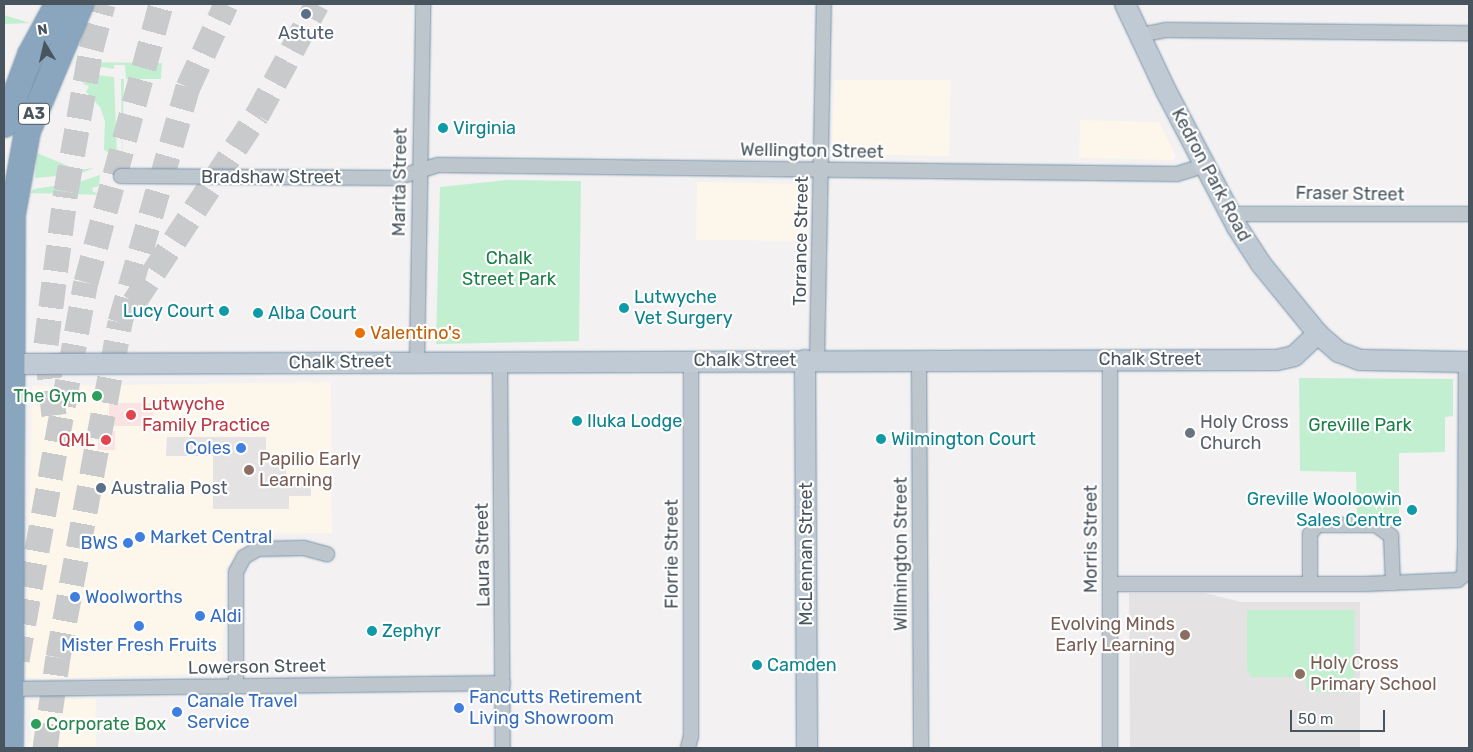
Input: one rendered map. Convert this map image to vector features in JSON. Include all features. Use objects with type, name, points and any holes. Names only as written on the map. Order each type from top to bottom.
[{"type":"highway","name":"A3","points":[[4,124],[36,42],[57,4]]},
{"type":"highway","name":"A3","points":[[8,740],[11,689],[7,364],[14,170],[33,115],[80,4]]},
{"type":"street","name":"Marita Street","points":[[417,361],[423,4]]},
{"type":"street","name":"Torrance Street","points":[[811,360],[822,170],[824,4]]},
{"type":"street","name":"Kedron Park Road","points":[[1125,4],[1204,166],[1230,214],[1260,264],[1318,334]]},
{"type":"street","points":[[1140,35],[1166,30],[1469,33]]},
{"type":"street","name":"Wellington Street","points":[[420,170],[438,165],[550,164],[822,170],[1177,174],[1204,166]]},
{"type":"street","name":"Bradshaw Street","points":[[121,176],[396,178],[420,170]]},
{"type":"street","name":"Fraser Street","points":[[1230,214],[1469,214]]},
{"type":"street","points":[[1110,584],[1448,582],[1466,577],[1468,362],[1360,360],[1339,352],[1318,334]]},
{"type":"street","name":"Chalk Street","points":[[7,364],[919,359],[1284,360],[1294,356],[1318,334]]},
{"type":"street","name":"Willmington Street","points":[[919,359],[921,748]]},
{"type":"street","name":"Morris Street","points":[[1110,359],[1110,748]]},
{"type":"street","name":"Florrie Street","points":[[688,748],[691,736],[691,360]]},
{"type":"street","name":"McLennan Street","points":[[807,748],[811,360]]},
{"type":"street","name":"Laura Street","points":[[500,361],[503,748]]},
{"type":"street","points":[[1310,584],[1310,534],[1317,525],[1376,525],[1391,536],[1393,583]]},
{"type":"street","points":[[236,686],[236,572],[244,557],[258,549],[304,548],[327,554]]},
{"type":"street","name":"Lowerson Street","points":[[11,689],[503,683]]},
{"type":"shaded area","points":[[834,80],[951,80],[949,156],[839,154],[832,145]]},
{"type":"shaded area","points":[[1080,120],[1159,122],[1176,156],[1173,160],[1079,158]]},
{"type":"shaded area","points":[[697,182],[798,184],[810,196],[808,241],[696,240]]},
{"type":"shaded area","name":"Market Central","points":[[331,382],[332,533],[259,534],[226,568],[222,673],[33,679],[26,676],[32,386]]},
{"type":"shaded area","name":"Lutwyche Family Practice","points":[[109,403],[153,403],[153,426],[109,426]]},
{"type":"shaded area","name":"QML","points":[[98,431],[115,431],[115,450],[98,450]]},
{"type":"shaded area","name":"Papilio Early Learning","points":[[167,437],[266,437],[266,463],[286,463],[286,476],[311,476],[311,496],[289,496],[289,509],[213,509],[213,456],[166,456]]},
{"type":"shaded area","name":"Holy Cross Primary School","points":[[1129,593],[1205,593],[1241,602],[1360,602],[1360,748],[1130,748]]},
{"type":"shaded area","points":[[96,699],[96,748],[27,748],[27,743],[31,742],[30,700]]},
{"type":"green space","points":[[4,15],[30,23],[4,24]]},
{"type":"green space","points":[[71,62],[162,63],[161,79],[126,79],[125,65],[114,65],[114,69]]},
{"type":"green space","points":[[87,74],[114,77],[117,156],[104,150],[105,121],[100,107],[86,92],[89,86],[83,84]]},
{"type":"green space","points":[[121,79],[124,79],[122,157]]},
{"type":"green space","points":[[37,153],[78,170],[94,168],[79,174],[35,178]]},
{"type":"green space","points":[[100,175],[99,186],[92,188],[93,192],[104,195],[30,193],[34,189],[73,183],[74,189],[79,189],[79,182]]},
{"type":"green space","name":"Chalk Street Park","points":[[507,180],[581,181],[579,341],[436,344],[440,187]]},
{"type":"green space","name":"Greville Park","points":[[1299,378],[1453,379],[1453,416],[1445,417],[1445,452],[1399,453],[1399,519],[1357,515],[1356,472],[1300,471]]},
{"type":"green space","points":[[1247,610],[1355,610],[1354,692],[1322,693],[1307,689],[1306,681],[1299,677],[1251,677],[1247,669]]},
{"type":"tunnel","points":[[54,415],[46,344],[66,191],[91,49],[103,4]]},
{"type":"tunnel","points":[[17,660],[86,282],[161,4]]},
{"type":"tunnel","points":[[45,748],[58,657],[120,322],[188,87],[226,4]]},
{"type":"tunnel","points":[[134,302],[257,115],[317,4]]},
{"type":"place","name":"Astute","points":[[306,14]]},
{"type":"place","name":"Virginia","points":[[443,128]]},
{"type":"place","name":"Lutwyche Vet Surgery","points":[[624,308]]},
{"type":"place","name":"Lucy Court","points":[[224,311]]},
{"type":"place","name":"Alba Court","points":[[258,313]]},
{"type":"place","name":"Valentino's","points":[[360,333]]},
{"type":"place","name":"The Gym","points":[[97,396]]},
{"type":"place","name":"Lutwyche Family Practice","points":[[131,415]]},
{"type":"place","name":"Iluka Lodge","points":[[577,421]]},
{"type":"place","name":"Holy Cross Church","points":[[1190,433]]},
{"type":"place","name":"Wilmington Court","points":[[881,439]]},
{"type":"place","name":"QML","points":[[106,440]]},
{"type":"place","name":"Coles","points":[[241,448]]},
{"type":"place","name":"Papilio Early Learning","points":[[249,470]]},
{"type":"place","name":"Australia Post","points":[[101,488]]},
{"type":"place","name":"Greville Wooloowin Sales Centre","points":[[1412,510]]},
{"type":"place","name":"Market Central","points":[[140,537]]},
{"type":"place","name":"BWS","points":[[128,543]]},
{"type":"place","name":"Woolworths","points":[[75,597]]},
{"type":"place","name":"Aldi","points":[[200,616]]},
{"type":"place","name":"Mister Fresh Fruits","points":[[139,626]]},
{"type":"place","name":"Zephyr","points":[[372,631]]},
{"type":"place","name":"Evolving Minds Early Learning","points":[[1185,635]]},
{"type":"place","name":"Camden","points":[[757,665]]},
{"type":"place","name":"Holy Cross Primary School","points":[[1300,674]]},
{"type":"place","name":"Fancutts Retirement Living Showroom","points":[[459,708]]},
{"type":"place","name":"Canale Travel Service","points":[[177,712]]},
{"type":"place","name":"Corporate Box","points":[[36,724]]}]
